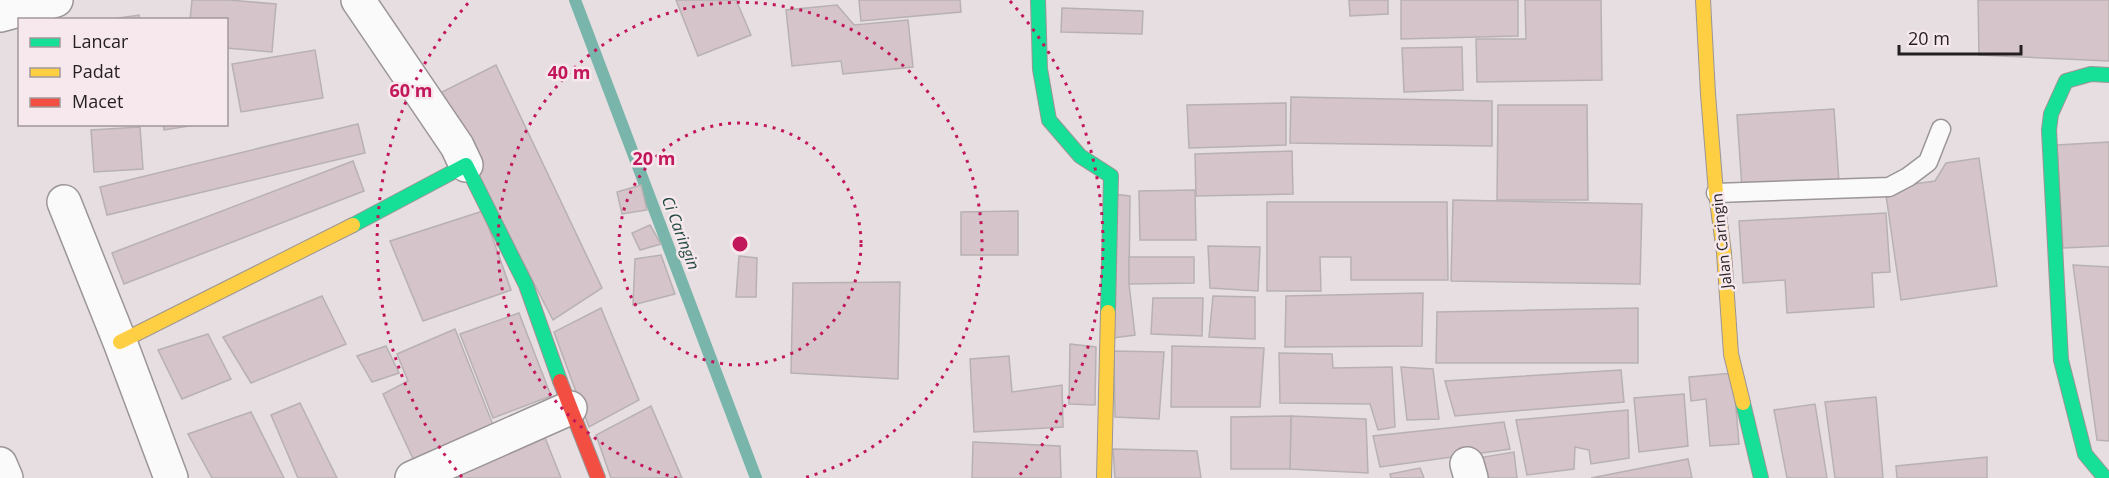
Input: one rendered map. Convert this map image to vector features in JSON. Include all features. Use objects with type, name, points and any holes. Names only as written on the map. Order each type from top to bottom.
[{"type":"street","points":[[0,15],[56,0]]},
{"type":"street","points":[[358,0],[457,146],[526,285],[598,478]]},
{"type":"street","points":[[1038,0],[1040,69],[1049,120],[1080,156],[1111,176],[1104,478]]},
{"type":"street","name":"Jalan Caringin","points":[[1703,0],[1716,193],[1724,253],[1731,354],[1761,478]]},
{"type":"street","points":[[2105,478],[2085,454],[2061,360],[2049,130],[2051,114],[2066,81],[2091,74],[2109,75]]},
{"type":"street","points":[[120,342],[398,203],[466,165]]},
{"type":"street","points":[[64,202],[171,478]]},
{"type":"street","points":[[412,478],[570,408]]},
{"type":"street","points":[[0,464],[6,478]]},
{"type":"lane","points":[[1716,193],[1889,187],[1908,177],[1928,162],[1941,129]]},
{"type":"building","points":[[192,0],[276,4],[272,52],[228,48],[228,18],[190,18]]},
{"type":"building","points":[[676,0],[736,0],[751,35],[698,56]]},
{"type":"building","points":[[859,0],[960,0],[961,12],[861,21]]},
{"type":"building","points":[[1349,0],[1388,0],[1388,14],[1350,16]]},
{"type":"building","points":[[1401,0],[1518,0],[1518,36],[1401,39]]},
{"type":"building","points":[[1525,0],[1601,0],[1602,80],[1477,82],[1476,39],[1526,39]]},
{"type":"building","points":[[1978,0],[2109,0],[2109,61],[1979,55]]},
{"type":"building","points":[[837,5],[854,25],[908,20],[913,67],[843,74],[841,61],[792,66],[786,10]]},
{"type":"building","points":[[1062,8],[1143,11],[1142,34],[1061,32]]},
{"type":"building","points":[[139,15],[139,18],[119,18]]},
{"type":"building","points":[[1462,47],[1463,90],[1404,92],[1402,48]]},
{"type":"building","points":[[315,50],[323,98],[241,112],[232,64]]},
{"type":"building","points":[[496,65],[602,288],[553,320],[436,95]]},
{"type":"building","points":[[1291,97],[1492,101],[1492,146],[1290,143]]},
{"type":"building","points":[[1286,103],[1286,145],[1189,148],[1187,105]]},
{"type":"building","points":[[1498,105],[1587,105],[1588,200],[1497,200]]},
{"type":"building","points":[[1834,109],[1839,182],[1742,189],[1737,115]]},
{"type":"building","points":[[358,124],[365,153],[107,215],[100,187]]},
{"type":"building","points":[[163,126],[189,126],[164,130]]},
{"type":"building","points":[[140,127],[143,169],[94,172],[91,130]]},
{"type":"building","points":[[2109,142],[2109,246],[2063,248],[2057,145]]},
{"type":"building","points":[[1292,151],[1293,194],[1196,196],[1195,154]]},
{"type":"building","points":[[1979,158],[1997,286],[1901,300],[1885,188],[1935,181],[1946,163]]},
{"type":"building","points":[[353,161],[364,191],[124,284],[112,253]]},
{"type":"building","points":[[641,185],[647,210],[622,214],[617,192]]},
{"type":"building","points":[[1195,190],[1196,240],[1140,240],[1139,191]]},
{"type":"building","points":[[1113,194],[1130,196],[1129,284],[1135,335],[1113,338]]},
{"type":"building","points":[[1453,200],[1642,204],[1640,284],[1451,281]]},
{"type":"building","points":[[1267,202],[1447,202],[1448,280],[1351,280],[1351,257],[1320,257],[1321,291],[1267,291]]},
{"type":"building","points":[[483,211],[511,290],[423,321],[390,241]]},
{"type":"building","points":[[1018,211],[1018,255],[961,255],[961,212]]},
{"type":"building","points":[[1886,213],[1890,272],[1872,273],[1874,307],[1787,313],[1785,280],[1743,283],[1739,221]]},
{"type":"building","points":[[650,225],[661,244],[640,250],[632,233]]},
{"type":"building","points":[[1208,246],[1260,247],[1258,291],[1210,288]]},
{"type":"building","points":[[661,255],[675,294],[633,305],[635,259]]},
{"type":"building","points":[[739,256],[757,258],[756,297],[736,297]]},
{"type":"building","points":[[1129,257],[1194,257],[1194,283],[1129,284]]},
{"type":"building","points":[[2073,265],[2109,267],[2109,441],[2097,440]]},
{"type":"building","points":[[900,282],[898,379],[791,373],[793,283]]},
{"type":"building","points":[[1423,293],[1422,346],[1285,347],[1286,296]]},
{"type":"building","points":[[322,296],[346,344],[251,383],[223,337]]},
{"type":"building","points":[[1213,296],[1255,297],[1255,339],[1209,337]]},
{"type":"building","points":[[1153,298],[1203,298],[1202,336],[1151,334]]},
{"type":"building","points":[[601,308],[639,400],[589,427],[554,332]]},
{"type":"building","points":[[1638,308],[1638,363],[1436,363],[1437,312]]},
{"type":"building","points":[[519,313],[551,396],[493,418],[460,334]]},
{"type":"building","points":[[455,329],[495,430],[416,465],[383,394],[408,381],[397,354]]},
{"type":"building","points":[[208,334],[231,379],[182,399],[158,350]]},
{"type":"building","points":[[1070,344],[1096,347],[1095,405],[1069,404]]},
{"type":"building","points":[[386,346],[399,373],[372,382],[357,356]]},
{"type":"building","points":[[1172,346],[1264,348],[1260,407],[1171,407]]},
{"type":"building","points":[[1114,351],[1164,352],[1159,419],[1115,417]]},
{"type":"building","points":[[1279,353],[1332,354],[1333,368],[1392,367],[1395,427],[1378,430],[1370,404],[1280,403]]},
{"type":"building","points":[[1009,356],[1012,392],[1062,385],[1063,427],[974,432],[970,359]]},
{"type":"building","points":[[1401,367],[1433,369],[1439,419],[1407,420]]},
{"type":"building","points":[[1621,370],[1624,402],[1455,416],[1445,381]]},
{"type":"building","points":[[1733,373],[1739,444],[1710,446],[1706,399],[1691,401],[1689,377]]},
{"type":"building","points":[[1684,394],[1688,446],[1639,452],[1634,398]]},
{"type":"building","points":[[1876,397],[1883,478],[1835,478],[1825,402]]},
{"type":"building","points":[[300,403],[337,478],[298,478],[271,415]]},
{"type":"building","points":[[1815,404],[1827,478],[1787,478],[1774,410]]},
{"type":"building","points":[[651,406],[682,478],[611,478],[596,435]]},
{"type":"building","points":[[1628,410],[1629,458],[1591,464],[1589,450],[1575,447],[1574,469],[1527,475],[1516,420]]},
{"type":"building","points":[[251,412],[284,478],[212,478],[188,434]]},
{"type":"building","points":[[1291,416],[1366,419],[1368,473],[1290,469]]},
{"type":"building","points":[[1291,416],[1290,469],[1231,469],[1231,417]]},
{"type":"building","points":[[1504,422],[1510,449],[1380,467],[1373,436]]},
{"type":"building","points":[[544,435],[561,478],[446,478]]},
{"type":"building","points":[[973,442],[1060,446],[1061,478],[972,478]]},
{"type":"building","points":[[1113,449],[1197,451],[1201,478],[1115,478]]},
{"type":"building","points":[[1514,452],[1517,478],[1483,478],[1478,458]]},
{"type":"building","points":[[1987,457],[1987,478],[1897,478],[1896,466]]},
{"type":"building","points":[[1688,459],[1692,478],[1591,478]]},
{"type":"building","points":[[1420,468],[1424,478],[1391,478],[1390,474]]},
{"type":"waterway","name":"Ci Caringin","points":[[575,0],[756,478]]},
{"type":"traffic: fast","points":[[1038,0],[1040,69],[1049,120],[1080,156],[1111,176],[1108,312]]},
{"type":"traffic: fast","points":[[2105,478],[2085,454],[2061,360],[2049,130],[2051,114],[2066,81],[2091,74],[2109,75]]},
{"type":"traffic: fast","points":[[353,225],[466,165],[526,285],[560,381]]},
{"type":"traffic: fast","points":[[1743,403],[1761,478]]},
{"type":"traffic: slow","points":[[1703,0],[1708,94],[1716,193],[1724,253],[1731,354],[1743,403]]},
{"type":"traffic: slow","points":[[120,342],[353,225]]},
{"type":"traffic: slow","points":[[1104,478],[1108,312]]},
{"type":"traffic: jam","points":[[560,381],[598,478]]}]
